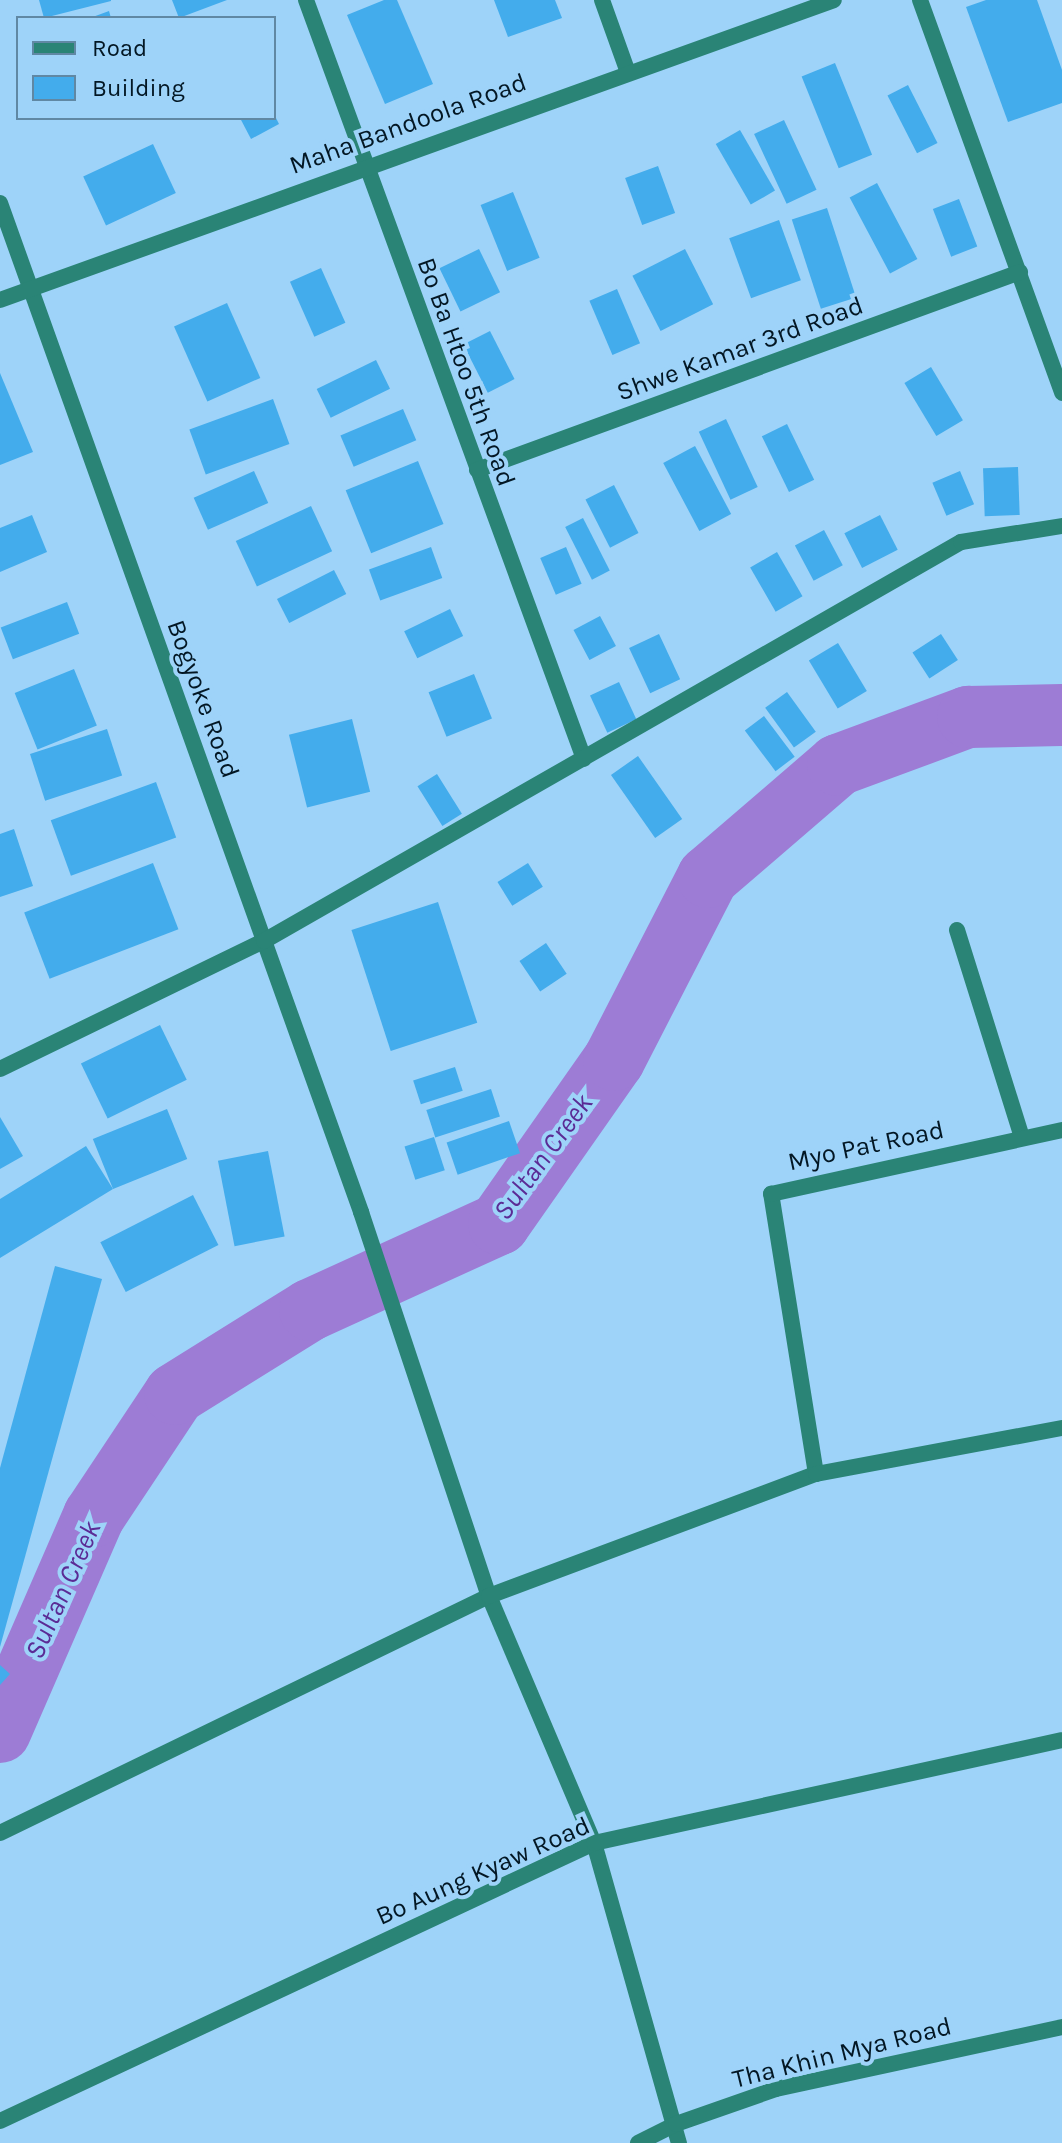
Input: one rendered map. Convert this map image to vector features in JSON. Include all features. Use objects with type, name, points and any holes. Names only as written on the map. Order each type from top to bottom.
[{"type":"street","name":"Bo Ba Htoo 5th Road","points":[[306,0],[363,165],[584,759]]},
{"type":"street","points":[[602,0],[627,70]]},
{"type":"street","name":"Maha Bandoola Road","points":[[0,300],[627,70],[834,0]]},
{"type":"street","points":[[920,0],[1062,393]]},
{"type":"street","name":"Bogyoke Road","points":[[0,203],[361,1212],[413,1378],[489,1596],[594,1843],[679,2143]]},
{"type":"street","name":"Shwe Kamar 3rd Road","points":[[477,470],[1020,272]]},
{"type":"street","points":[[0,1069],[264,941],[961,542],[1062,526]]},
{"type":"street","points":[[957,930],[1022,1137]]},
{"type":"street","name":"Myo Pat Road","points":[[816,1474],[771,1194],[1062,1130]]},
{"type":"street","points":[[0,1833],[489,1596],[816,1474],[1062,1428]]},
{"type":"street","name":"Bo Aung Kyaw Road","points":[[0,2121],[594,1843],[1062,1740]]},
{"type":"street","name":"Tha Khin Mya Road","points":[[638,2143],[676,2124],[776,2089],[1062,2027]]},
{"type":"building","points":[[39,0],[111,0],[52,16],[43,16]]},
{"type":"building","points":[[172,0],[227,0],[184,16],[178,16]]},
{"type":"building","points":[[384,0],[397,0],[433,84],[385,104],[347,15]]},
{"type":"building","points":[[494,0],[555,0],[562,18],[508,37]]},
{"type":"building","points":[[986,0],[1037,0],[1062,70],[1062,103],[1008,122],[966,7]]},
{"type":"building","points":[[835,63],[872,155],[839,168],[802,76]]},
{"type":"building","points":[[908,85],[938,143],[917,153],[888,95]]},
{"type":"building","points":[[276,118],[279,124],[251,139],[241,120]]},
{"type":"building","points":[[784,120],[817,190],[787,204],[754,134]]},
{"type":"building","points":[[740,130],[775,191],[751,205],[716,144]]},
{"type":"building","points":[[153,144],[176,193],[106,225],[83,177]]},
{"type":"building","points":[[658,166],[675,213],[642,225],[625,178]]},
{"type":"building","points":[[877,183],[917,259],[890,273],[850,198]]},
{"type":"building","points":[[513,192],[540,258],[507,271],[481,205]]},
{"type":"building","points":[[959,199],[977,247],[951,257],[933,209]]},
{"type":"building","points":[[827,208],[856,297],[821,309],[792,219]]},
{"type":"building","points":[[779,220],[801,280],[751,298],[729,238]]},
{"type":"building","points":[[479,249],[500,292],[460,311],[439,268]]},
{"type":"building","points":[[685,249],[713,304],[661,331],[632,276]]},
{"type":"building","points":[[321,268],[345,323],[314,337],[290,282]]},
{"type":"building","points":[[617,289],[640,343],[612,355],[589,301]]},
{"type":"building","points":[[227,303],[260,378],[207,402],[174,327]]},
{"type":"building","points":[[490,331],[515,379],[488,393],[463,345]]},
{"type":"building","points":[[376,360],[390,389],[331,418],[317,389]]},
{"type":"building","points":[[931,367],[963,420],[936,436],[904,383]]},
{"type":"building","points":[[0,373],[33,452],[0,465]]},
{"type":"building","points":[[273,399],[289,444],[206,475],[189,429]]},
{"type":"building","points":[[403,409],[416,440],[354,467],[340,436]]},
{"type":"building","points":[[726,419],[758,487],[731,500],[699,432]]},
{"type":"building","points":[[787,424],[814,480],[789,492],[762,436]]},
{"type":"building","points":[[695,446],[731,514],[699,531],[663,463]]},
{"type":"building","points":[[418,461],[443,524],[371,553],[346,490]]},
{"type":"building","points":[[1018,467],[1020,515],[985,516],[983,468]]},
{"type":"building","points":[[254,471],[268,503],[208,530],[194,498]]},
{"type":"building","points":[[960,471],[974,504],[946,516],[932,483]]},
{"type":"building","points":[[614,485],[639,533],[610,548],[585,500]]},
{"type":"building","points":[[311,506],[332,551],[257,586],[236,541]]},
{"type":"building","points":[[32,515],[47,552],[0,572],[0,528]]},
{"type":"building","points":[[880,515],[898,550],[862,568],[844,533]]},
{"type":"building","points":[[583,518],[610,571],[592,580],[565,527]]},
{"type":"building","points":[[824,530],[843,565],[814,581],[795,545]]},
{"type":"building","points":[[431,547],[442,578],[380,601],[369,570]]},
{"type":"building","points":[[566,547],[582,584],[556,595],[540,558]]},
{"type":"building","points":[[777,552],[802,596],[776,612],[750,568]]},
{"type":"building","points":[[334,570],[346,594],[289,623],[277,599]]},
{"type":"building","points":[[67,602],[79,634],[13,659],[1,627]]},
{"type":"building","points":[[450,609],[463,636],[417,658],[404,631]]},
{"type":"building","points":[[600,616],[616,646],[589,660],[574,630]]},
{"type":"building","points":[[659,634],[680,679],[650,693],[629,648]]},
{"type":"building","points":[[941,634],[958,660],[929,679],[912,653]]},
{"type":"building","points":[[838,643],[867,691],[838,709],[809,661]]},
{"type":"building","points":[[74,669],[97,726],[38,750],[15,693]]},
{"type":"building","points":[[474,674],[492,719],[447,737],[429,692]]},
{"type":"building","points":[[619,682],[636,719],[607,733],[590,696]]},
{"type":"building","points":[[787,692],[816,732],[794,748],[765,708]]},
{"type":"building","points":[[764,716],[795,757],[776,771],[745,730]]},
{"type":"building","points":[[352,719],[370,792],[307,807],[289,735]]},
{"type":"building","points":[[107,729],[122,776],[45,801],[30,754]]},
{"type":"building","points":[[638,756],[682,819],[655,838],[611,775]]},
{"type":"building","points":[[437,774],[462,814],[442,826],[417,786]]},
{"type":"building","points":[[156,782],[176,837],[71,876],[51,820]]},
{"type":"building","points":[[14,829],[33,886],[0,897],[0,834]]},
{"type":"building","points":[[153,863],[178,929],[50,979],[24,912]]},
{"type":"building","points":[[528,863],[543,887],[512,906],[497,882]]},
{"type":"building","points":[[438,902],[477,1023],[391,1051],[351,930]]},
{"type":"building","points":[[546,943],[567,974],[540,992],[519,961]]},
{"type":"building","points":[[160,1025],[187,1080],[108,1118],[81,1064]]},
{"type":"building","points":[[455,1067],[463,1091],[421,1104],[413,1081]]},
{"type":"building","points":[[491,1089],[500,1117],[435,1138],[426,1110]]},
{"type":"building","points":[[167,1109],[187,1159],[113,1189],[93,1139]]},
{"type":"building","points":[[0,1117],[23,1156],[0,1169]]},
{"type":"building","points":[[509,1121],[520,1153],[458,1175],[447,1142]]},
{"type":"building","points":[[434,1137],[445,1170],[415,1180],[405,1147]]},
{"type":"building","points":[[86,1146],[113,1189],[0,1258],[0,1199]]},
{"type":"building","points":[[268,1151],[285,1236],[235,1246],[218,1161]]},
{"type":"building","points":[[193,1195],[218,1245],[126,1292],[100,1242]]},
{"type":"building","points":[[55,1266],[102,1279],[0,1647],[0,1468]]},
{"type":"building","points":[[0,1665],[10,1674],[0,1685]]},
{"type":"waterway","name":"Sultan Creek","points":[[0,1732],[94,1516],[175,1394],[310,1310],[499,1224],[614,1060],[708,877],[838,765],[968,717],[1062,715]]}]
